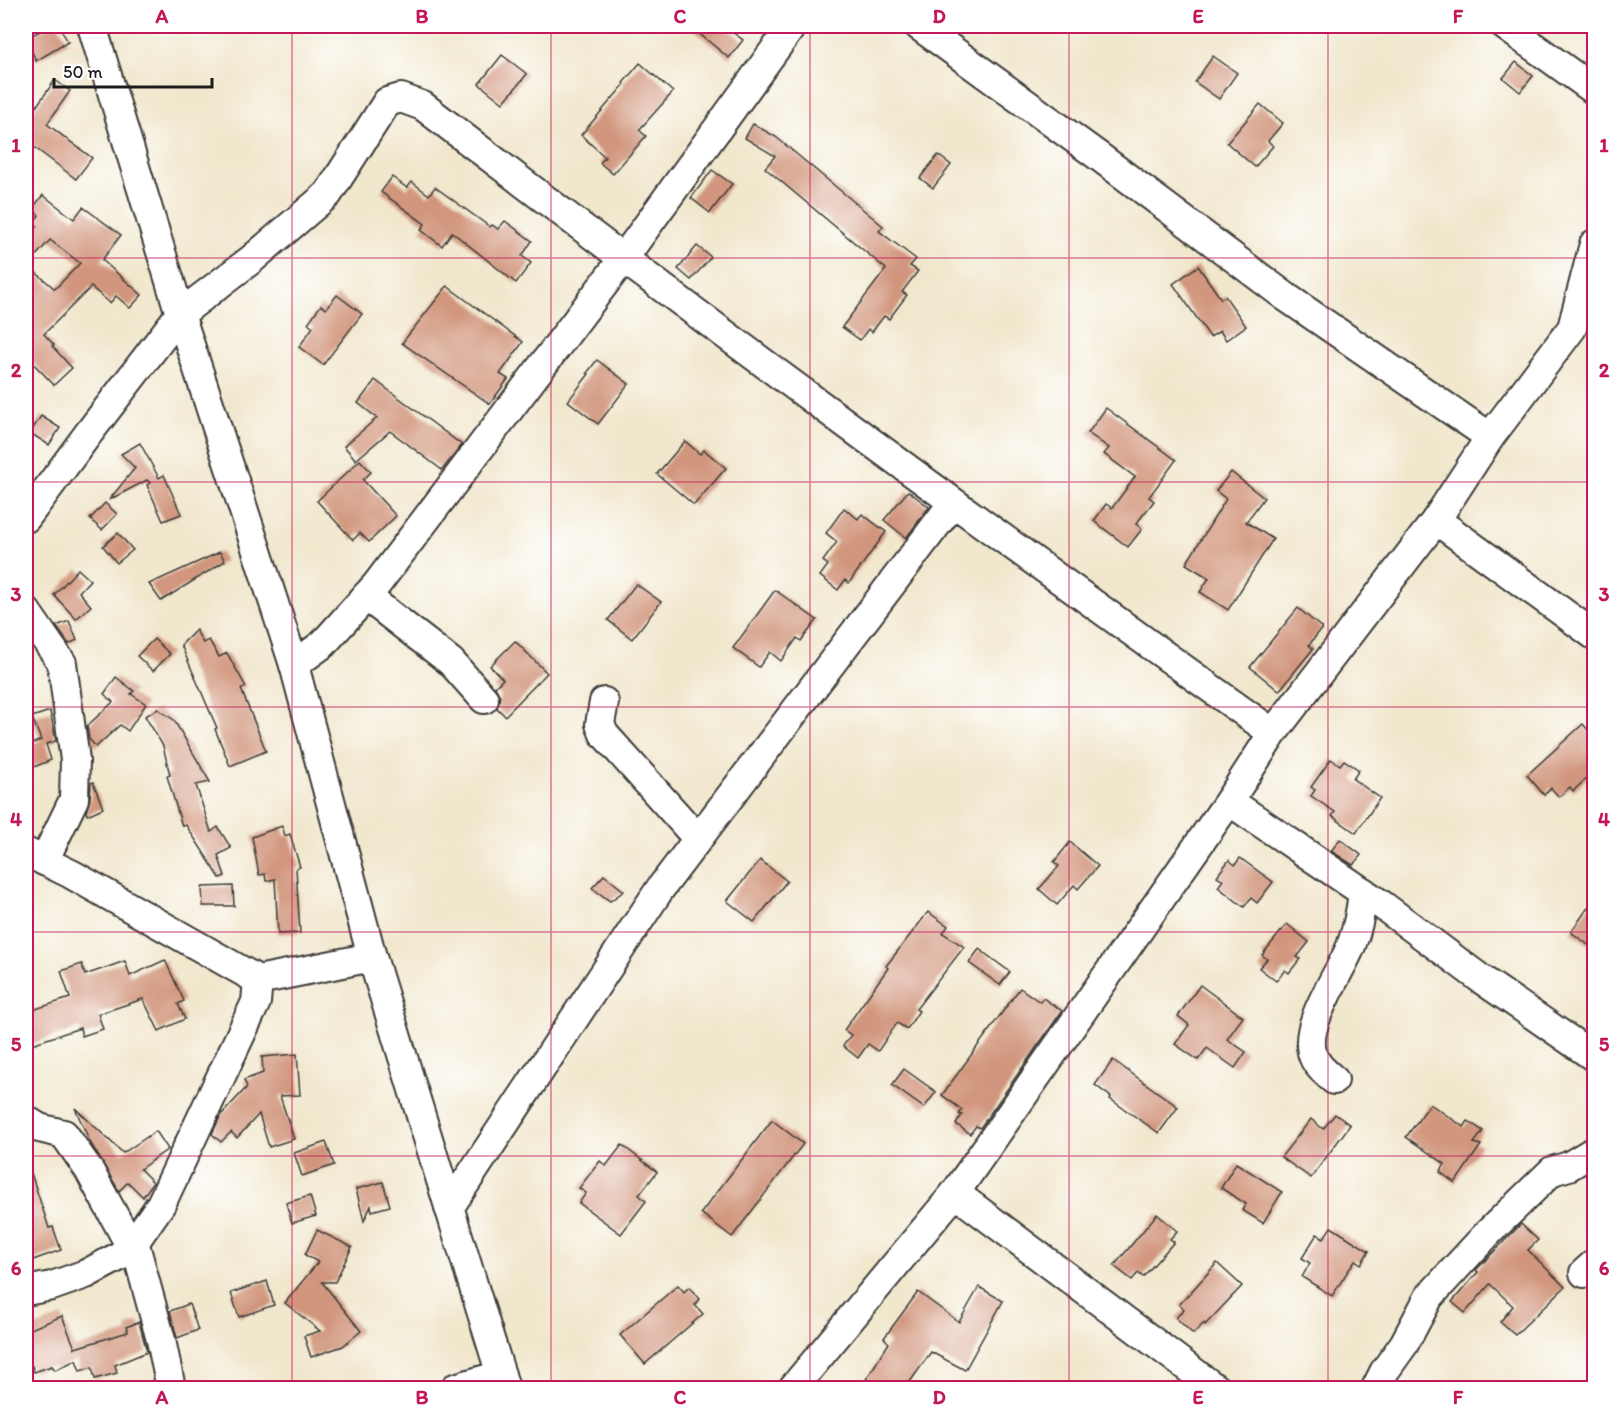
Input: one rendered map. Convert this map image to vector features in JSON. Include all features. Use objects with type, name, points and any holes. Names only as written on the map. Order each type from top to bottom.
[{"type":"street","points":[[92,26],[180,314],[294,665],[372,957],[503,1382],[455,1389]]},
{"type":"street","points":[[294,665],[323,644],[366,596],[623,259],[792,26]]},
{"type":"street","points":[[919,26],[1092,151],[1286,297],[1490,436]]},
{"type":"street","points":[[1505,26],[1594,90]]},
{"type":"street","points":[[26,518],[180,314],[252,259],[328,194],[387,102],[401,98],[423,106],[623,259],[953,503],[1274,733]]},
{"type":"street","points":[[793,1389],[955,1193],[1274,733],[1436,520],[1490,436],[1572,328],[1594,244]]},
{"type":"street","points":[[449,1208],[660,889],[953,503]]},
{"type":"street","points":[[1436,520],[1594,635]]},
{"type":"street","points":[[366,596],[451,662],[484,699]]},
{"type":"street","points":[[26,611],[62,663],[75,760],[74,799],[34,856],[258,980],[372,957]]},
{"type":"street","points":[[604,702],[600,724],[604,734],[698,839]]},
{"type":"street","points":[[1229,801],[1363,892],[1481,979],[1594,1057]]},
{"type":"street","points":[[1334,1080],[1319,1067],[1311,1051],[1312,1028],[1360,921],[1363,892]]},
{"type":"street","points":[[26,1291],[52,1286],[86,1274],[118,1257],[133,1244],[161,1204],[256,1002],[258,980]]},
{"type":"street","points":[[26,1120],[39,1128],[64,1134],[89,1170],[133,1244],[161,1340],[171,1389]]},
{"type":"street","points":[[1376,1389],[1429,1297],[1552,1171],[1569,1166],[1594,1151]]},
{"type":"street","points":[[955,1193],[1215,1389]]},
{"type":"building","points":[[50,26],[59,26],[68,42],[36,61],[26,38]]},
{"type":"building","points":[[690,26],[724,26],[743,40],[729,58]]},
{"type":"building","points":[[502,55],[527,74],[503,103],[479,84]]},
{"type":"building","points":[[1213,56],[1237,73],[1219,99],[1195,82]]},
{"type":"building","points":[[1516,62],[1533,76],[1520,92],[1503,78]]},
{"type":"building","points":[[640,63],[673,92],[639,130],[646,136],[613,174],[600,163],[605,157],[581,135]]},
{"type":"building","points":[[55,80],[70,91],[47,124],[92,158],[76,179],[26,141],[26,121]]},
{"type":"building","points":[[1260,104],[1283,123],[1268,141],[1273,146],[1255,167],[1227,143]]},
{"type":"building","points":[[753,124],[776,137],[883,226],[879,231],[916,259],[910,266],[918,271],[902,292],[907,295],[889,319],[884,316],[872,332],[868,329],[860,340],[842,327],[886,269],[765,168],[775,156],[745,138]]},
{"type":"building","points":[[938,155],[951,165],[933,188],[920,178]]},
{"type":"building","points":[[712,170],[732,184],[710,213],[691,198]]},
{"type":"building","points":[[392,177],[407,188],[412,182],[429,195],[435,187],[490,227],[492,225],[498,229],[505,221],[532,241],[522,256],[531,263],[516,283],[452,232],[442,246],[421,230],[425,224],[381,192]]},
{"type":"building","points":[[43,195],[74,219],[83,207],[121,235],[102,260],[142,295],[130,308],[116,296],[110,303],[91,287],[44,334],[72,368],[54,385],[26,356],[26,279],[33,270],[55,289],[80,263],[50,240],[26,267],[26,240],[37,226],[33,223],[39,215],[32,209]]},
{"type":"building","points":[[697,246],[711,257],[691,280],[678,269]]},
{"type":"building","points":[[1198,266],[1221,299],[1225,296],[1246,326],[1226,340],[1220,331],[1210,337],[1173,284]]},
{"type":"building","points":[[447,286],[523,342],[500,374],[508,379],[490,404],[402,343]]},
{"type":"building","points":[[337,295],[362,314],[323,365],[299,347],[313,327],[308,323],[321,305],[326,309]]},
{"type":"building","points":[[597,360],[629,384],[598,424],[568,401]]},
{"type":"building","points":[[375,380],[462,445],[442,470],[390,431],[356,460],[344,446],[377,418],[358,403]]},
{"type":"building","points":[[1106,408],[1176,460],[1149,497],[1154,501],[1136,524],[1142,529],[1128,547],[1094,521],[1106,504],[1112,508],[1135,477],[1104,454],[1109,448],[1088,433]]},
{"type":"building","points":[[41,416],[60,428],[49,445],[30,433]]},
{"type":"building","points":[[685,441],[700,454],[704,450],[726,468],[694,505],[657,474]]},
{"type":"building","points":[[140,443],[159,478],[164,475],[181,514],[163,521],[147,485],[150,483],[147,480],[109,500],[135,468],[121,454]]},
{"type":"building","points":[[360,460],[371,472],[363,480],[396,516],[369,542],[360,533],[353,540],[317,501]]},
{"type":"building","points":[[1231,472],[1264,498],[1246,522],[1273,539],[1228,610],[1200,592],[1209,578],[1186,564],[1226,499],[1216,491]]},
{"type":"building","points":[[908,491],[929,507],[906,538],[884,520]]},
{"type":"building","points":[[105,503],[117,514],[102,530],[90,519]]},
{"type":"building","points":[[844,508],[858,519],[862,514],[886,532],[849,583],[845,580],[838,590],[820,576],[828,565],[823,561],[837,542],[826,533]]},
{"type":"building","points":[[118,533],[133,550],[117,563],[103,546]]},
{"type":"building","points":[[220,552],[225,561],[161,601],[149,584]]},
{"type":"building","points":[[78,569],[90,580],[79,592],[91,606],[76,619],[54,595]]},
{"type":"building","points":[[636,584],[661,602],[632,639],[608,620]]},
{"type":"building","points":[[775,590],[817,620],[801,641],[797,638],[781,661],[770,652],[759,667],[733,648]]},
{"type":"building","points":[[1298,608],[1322,628],[1309,645],[1313,649],[1279,691],[1250,667]]},
{"type":"building","points":[[69,621],[77,640],[69,644],[56,626]]},
{"type":"building","points":[[196,630],[203,643],[209,640],[219,657],[227,653],[246,687],[241,689],[266,751],[230,766],[215,729],[217,728],[181,645]]},
{"type":"building","points":[[154,639],[170,654],[153,671],[137,656]]},
{"type":"building","points":[[515,641],[547,673],[505,716],[497,708],[500,696],[495,687],[503,679],[490,666]]},
{"type":"building","points":[[116,677],[134,691],[131,694],[146,704],[128,731],[120,725],[96,747],[89,739],[87,726],[113,702],[104,694]]},
{"type":"building","points":[[158,709],[174,720],[210,782],[196,785],[211,832],[218,827],[231,848],[218,855],[225,876],[220,878],[186,825],[182,826],[167,776],[170,775],[163,746],[145,716]]},
{"type":"building","points":[[50,711],[56,741],[46,744],[51,760],[34,767],[27,746],[41,740],[32,717]]},
{"type":"building","points":[[1583,724],[1594,737],[1594,772],[1573,791],[1570,787],[1559,797],[1551,788],[1544,795],[1527,775]]},
{"type":"building","points":[[1331,759],[1340,765],[1344,760],[1359,770],[1353,779],[1380,798],[1356,833],[1332,816],[1335,812],[1311,796],[1315,790],[1311,787]]},
{"type":"building","points":[[93,782],[103,808],[87,815],[91,783]]},
{"type":"building","points":[[282,826],[285,836],[290,834],[300,867],[296,868],[300,933],[278,934],[275,879],[266,881],[265,874],[259,875],[252,837]]},
{"type":"building","points":[[1340,839],[1361,855],[1353,865],[1331,851]]},
{"type":"building","points":[[1070,842],[1098,866],[1078,889],[1074,885],[1057,905],[1039,889],[1059,866],[1054,862]]},
{"type":"building","points":[[1240,858],[1273,882],[1257,903],[1251,898],[1244,907],[1218,887],[1223,880],[1217,876],[1229,860],[1235,865]]},
{"type":"building","points":[[760,860],[787,881],[754,922],[727,901]]},
{"type":"building","points":[[604,875],[624,891],[610,901],[592,888]]},
{"type":"building","points":[[233,886],[234,906],[203,906],[202,887]]},
{"type":"building","points":[[1594,899],[1594,949],[1571,932]]},
{"type":"building","points":[[928,912],[948,926],[943,933],[964,947],[916,1009],[919,1011],[907,1029],[897,1023],[878,1051],[868,1044],[858,1058],[843,1046],[851,1035],[844,1030],[888,968],[886,966]]},
{"type":"building","points":[[1287,924],[1309,942],[1297,957],[1300,959],[1289,973],[1285,970],[1276,981],[1259,968],[1267,959],[1262,955]]},
{"type":"building","points":[[979,949],[1010,972],[1000,985],[969,963]]},
{"type":"building","points":[[165,960],[184,1001],[178,1004],[185,1019],[159,1031],[143,999],[98,1014],[103,1029],[82,1036],[80,1028],[26,1046],[26,1012],[70,998],[61,971],[82,964],[85,975],[125,961],[130,976]]},
{"type":"building","points":[[1200,985],[1243,1017],[1227,1039],[1246,1052],[1235,1068],[1207,1048],[1198,1060],[1175,1044],[1189,1025],[1178,1016]]},
{"type":"building","points":[[1020,988],[1040,1002],[1043,998],[1062,1011],[980,1128],[976,1126],[970,1134],[956,1124],[962,1115],[959,1114],[962,1110],[942,1095]]},
{"type":"building","points":[[297,1054],[300,1095],[280,1096],[294,1139],[269,1147],[259,1114],[237,1138],[231,1132],[221,1142],[212,1134],[221,1115],[247,1087],[244,1080],[263,1073],[262,1057]]},
{"type":"building","points":[[1113,1060],[1178,1107],[1159,1133],[1110,1099],[1111,1097],[1095,1085]]},
{"type":"building","points":[[904,1069],[936,1092],[924,1108],[892,1085]]},
{"type":"building","points":[[1430,1104],[1464,1127],[1468,1121],[1483,1131],[1474,1143],[1481,1145],[1455,1183],[1440,1172],[1445,1164],[1406,1137]]},
{"type":"building","points":[[75,1108],[123,1153],[156,1131],[168,1149],[140,1169],[153,1182],[143,1197],[128,1182],[119,1191],[90,1142]]},
{"type":"building","points":[[1335,1114],[1350,1125],[1311,1178],[1281,1157],[1311,1119],[1323,1129]]},
{"type":"building","points":[[772,1120],[803,1144],[732,1237],[701,1213]]},
{"type":"building","points":[[326,1142],[334,1165],[302,1176],[294,1153]]},
{"type":"building","points":[[622,1145],[657,1172],[639,1195],[646,1201],[621,1234],[579,1203],[586,1193],[579,1188],[600,1161],[606,1166]]},
{"type":"building","points":[[1236,1163],[1282,1192],[1263,1223],[1242,1210],[1246,1204],[1221,1188]]},
{"type":"building","points":[[26,1167],[29,1167],[49,1228],[53,1227],[61,1250],[33,1260],[26,1239]]},
{"type":"building","points":[[383,1182],[390,1206],[372,1211],[371,1206],[364,1221],[356,1189]]},
{"type":"building","points":[[310,1196],[316,1216],[292,1223],[286,1203]]},
{"type":"building","points":[[1157,1214],[1177,1231],[1170,1239],[1174,1242],[1143,1277],[1138,1273],[1132,1280],[1114,1266]]},
{"type":"building","points":[[1521,1224],[1538,1240],[1528,1250],[1565,1287],[1515,1335],[1500,1322],[1513,1306],[1490,1284],[1465,1313],[1452,1302],[1478,1272],[1476,1270]]},
{"type":"building","points":[[1331,1227],[1369,1251],[1361,1264],[1355,1260],[1332,1296],[1302,1277],[1310,1263],[1302,1258],[1317,1234],[1324,1238]]},
{"type":"building","points":[[317,1230],[352,1247],[335,1282],[322,1282],[361,1331],[343,1346],[311,1357],[304,1336],[320,1331],[285,1303],[318,1262],[305,1255]]},
{"type":"building","points":[[1217,1263],[1242,1286],[1205,1325],[1204,1323],[1193,1334],[1176,1318],[1184,1309],[1179,1305]]},
{"type":"building","points":[[267,1281],[274,1305],[239,1317],[231,1293]]},
{"type":"building","points":[[678,1285],[684,1292],[689,1287],[700,1299],[695,1305],[703,1314],[645,1364],[620,1335]]},
{"type":"building","points":[[979,1287],[1003,1301],[965,1370],[931,1352],[905,1389],[860,1389],[889,1343],[884,1338],[918,1292],[959,1322]]},
{"type":"building","points":[[189,1304],[198,1330],[177,1338],[170,1311]]},
{"type":"building","points":[[62,1316],[75,1348],[128,1332],[126,1327],[139,1322],[147,1352],[115,1365],[117,1373],[95,1379],[92,1367],[80,1371],[76,1360],[55,1370],[52,1366],[34,1372],[32,1366],[26,1368],[26,1331]]}]
